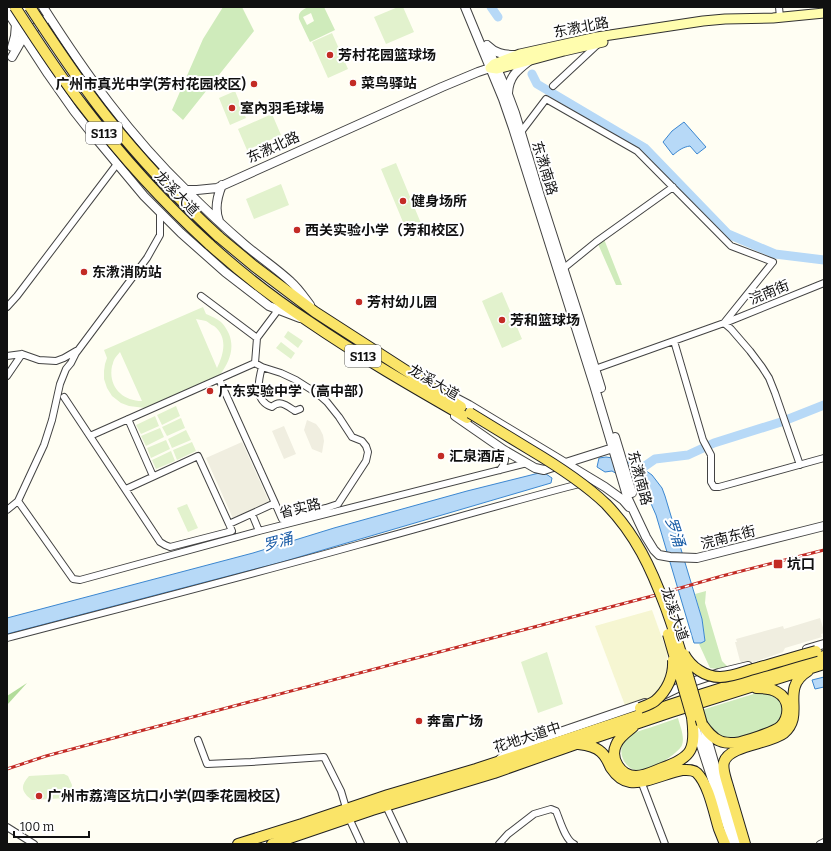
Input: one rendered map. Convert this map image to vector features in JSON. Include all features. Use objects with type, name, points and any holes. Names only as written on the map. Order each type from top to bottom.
[{"type":"main road","name":"龙溪大道","points":[[15,7],[82,106],[152,189],[209,244],[251,280],[308,321],[421,385]]},
{"type":"main road","name":"龙溪大道","points":[[30,7],[88,92],[125,139],[167,186],[218,236],[267,276],[315,312],[421,385],[468,415],[560,468],[606,504],[635,540],[654,577],[702,724]]},
{"type":"main road","name":"东漖北路","points":[[494,67],[517,55],[592,38],[666,26],[779,11],[824,13]]},
{"type":"main road","name":"东漖北路","points":[[494,67],[530,60],[598,43],[703,27],[767,24],[824,18]]},
{"type":"main road","name":"龙溪大道","points":[[674,641],[692,717]]},
{"type":"main road","points":[[674,641],[690,663],[704,673],[721,677],[756,669],[822,650]]},
{"type":"main road","points":[[476,769],[549,740],[640,708],[654,701],[668,686],[672,673],[674,641]]},
{"type":"main road","name":"花地大道中","points":[[272,844],[348,814],[388,795],[476,769],[661,707],[822,650]]},
{"type":"main road","points":[[702,724],[709,734],[720,742],[736,743],[772,732],[779,728],[786,720],[796,683],[804,674],[820,666]]},
{"type":"main road","name":"花地大道中","points":[[238,844],[348,814],[386,806],[494,773],[576,744],[744,689],[820,666]]},
{"type":"main road","points":[[744,689],[771,689],[790,701],[794,712],[792,722],[788,729],[783,733],[771,740],[736,750],[728,756],[724,763],[726,778],[745,844]]},
{"type":"main road","points":[[640,723],[628,731],[620,739],[616,745],[614,757],[619,768],[634,776],[646,774],[678,762],[685,757],[689,752],[693,741],[694,730],[692,717]]},
{"type":"main road","points":[[576,744],[597,748],[602,752],[615,774],[623,780],[629,782],[642,781],[682,770],[696,772],[702,779],[706,788],[725,844]]},
{"type":"street","points":[[43,7],[116,113],[156,159],[185,190],[244,244],[291,282],[315,312]]},
{"type":"street","name":"东漖南路","points":[[465,7],[508,94],[521,132],[595,369],[615,450]]},
{"type":"street","name":"东漖南路","points":[[470,7],[494,67],[626,485],[635,504],[636,516]]},
{"type":"street","points":[[7,11],[74,111],[117,164],[160,212],[203,254],[257,298],[269,306],[308,321]]},
{"type":"street","points":[[9,54],[24,36],[49,17]]},
{"type":"street","points":[[9,54],[15,36],[16,24]]},
{"type":"street","points":[[553,86],[598,43]]},
{"type":"street","points":[[486,45],[498,53],[505,55],[517,55]]},
{"type":"street","points":[[9,54],[21,49],[32,50]]},
{"type":"street","points":[[508,94],[508,86],[512,76],[530,60]]},
{"type":"street","name":"东漖北路","points":[[185,190],[208,190],[217,188],[442,87],[494,67]]},
{"type":"street","points":[[521,132],[546,99],[638,151],[731,246],[773,262],[724,323],[737,335],[762,366],[769,378],[800,465]]},
{"type":"street","points":[[133,182],[134,177],[140,170],[156,159]]},
{"type":"street","points":[[7,307],[17,296],[117,164]]},
{"type":"street","points":[[220,222],[217,215],[216,204],[222,185]]},
{"type":"street","points":[[564,268],[596,242],[673,187]]},
{"type":"street","points":[[7,510],[18,500],[46,439],[60,384],[66,369],[76,353],[147,258],[160,235],[160,212]]},
{"type":"street","name":"浣南街","points":[[595,369],[724,323],[823,285]]},
{"type":"street","points":[[201,296],[258,338]]},
{"type":"street","points":[[255,363],[258,338],[278,310]]},
{"type":"street","points":[[674,341],[703,440],[711,455],[711,482],[714,487],[719,487],[824,458]]},
{"type":"street","points":[[7,356],[22,354],[39,360],[56,361],[79,349]]},
{"type":"street","points":[[7,376],[22,354]]},
{"type":"street","points":[[219,379],[282,519],[338,504],[366,461],[368,452],[366,446],[362,441],[352,437],[339,417],[318,394],[296,380],[255,363]]},
{"type":"street","points":[[90,436],[255,363]]},
{"type":"street","points":[[262,367],[258,388],[263,402],[272,407],[278,403],[283,404],[295,411],[300,409]]},
{"type":"street","points":[[421,385],[504,450],[535,468],[544,470],[615,450]]},
{"type":"street","points":[[421,385],[469,405],[555,456],[610,490],[623,500],[636,516]]},
{"type":"street","points":[[64,397],[160,542],[165,546],[170,547],[232,531],[198,456],[126,489]]},
{"type":"street","points":[[128,419],[153,476]]},
{"type":"street","points":[[500,470],[506,459],[504,450]]},
{"type":"street","points":[[555,456],[566,457],[615,450]]},
{"type":"street","points":[[528,464],[538,466],[545,464],[552,460],[555,456]]},
{"type":"street","name":"省实路","points":[[18,500],[73,579],[80,580],[259,531],[528,464]]},
{"type":"street","points":[[7,638],[302,561],[594,480]]},
{"type":"street","points":[[229,524],[275,503]]},
{"type":"street","points":[[252,514],[259,531]]},
{"type":"street","name":"浣南东街","points":[[636,516],[654,550],[659,555],[670,558],[706,557],[824,526]]},
{"type":"street","points":[[499,760],[511,750],[647,702],[686,684],[719,673],[822,650]]},
{"type":"street","name":"龙溪大道","points":[[692,717],[722,801],[740,844]]},
{"type":"street","name":"龙溪大道","points":[[702,724],[733,844]]},
{"type":"street","points":[[198,740],[207,764],[324,757],[341,791],[348,814],[362,844]]},
{"type":"street","points":[[642,781],[665,844]]},
{"type":"street","points":[[386,806],[404,844]]},
{"type":"street","points":[[499,844],[508,834],[534,814],[551,809],[556,811],[567,837],[570,842],[574,844]]},
{"type":"street","points":[[7,826],[34,844]]},
{"type":"street","points":[[820,844],[824,842]]},
{"type":"green space","points":[[223,7],[242,7],[254,31],[183,120],[172,110],[203,39]]},
{"type":"green space","points":[[308,7],[324,7],[335,30],[310,42],[299,19],[302,10]],"holes":[[[311,13],[314,21],[307,25],[303,17]]]},
{"type":"green space","points":[[398,7],[403,7],[414,32],[386,44],[374,17]]},
{"type":"green space","name":"芳村花园篮球场","points":[[332,33],[348,69],[328,78],[312,42]]},
{"type":"green space","name":"室內羽毛球場","points":[[235,91],[246,118],[230,125],[219,98]]},
{"type":"green space","points":[[272,114],[281,135],[247,150],[238,129]]},
{"type":"green space","name":"健身场所","points":[[396,163],[425,233],[410,239],[381,169]]},
{"type":"green space","points":[[281,184],[289,205],[254,219],[246,199]]},
{"type":"green space","points":[[604,239],[622,285],[616,285],[598,244]]},
{"type":"green space","name":"芳和篮球场","points":[[502,292],[522,339],[502,348],[482,301]]},
{"type":"green space","points":[[203,307],[206,314],[219,320],[224,325],[231,340],[230,355],[220,375],[145,408],[129,406],[121,403],[112,396],[104,379],[107,358],[104,350]],"holes":[[[196,319],[206,321],[214,326],[221,335],[223,340],[223,351],[217,368]],[[120,352],[142,401],[128,398],[114,386],[111,373],[112,366],[114,359]]]},
{"type":"green space","points":[[288,331],[303,341],[298,348],[284,337]]},
{"type":"green space","points":[[281,342],[295,353],[291,359],[276,348]]},
{"type":"green space","points":[[176,406],[180,416],[162,425],[157,415]]},
{"type":"green space","points":[[155,416],[159,426],[141,434],[136,425]]},
{"type":"green space","points":[[181,418],[185,428],[167,436],[162,427]]},
{"type":"green space","points":[[160,428],[164,437],[146,446],[141,436]]},
{"type":"green space","points":[[186,430],[191,440],[172,448],[168,439]]},
{"type":"green space","points":[[166,440],[170,449],[151,458],[147,448]]},
{"type":"green space","points":[[192,442],[196,451],[177,460],[173,450]]},
{"type":"green space","points":[[171,451],[175,461],[156,469],[152,460]]},
{"type":"green space","points":[[187,504],[198,528],[188,532],[177,508]]},
{"type":"green space","points":[[706,591],[705,603],[711,624],[722,661],[728,667],[717,669],[710,668],[699,644],[705,640],[702,619],[695,594]]},
{"type":"green space","points":[[652,610],[667,652],[668,666],[663,685],[649,699],[626,708],[595,626]]},
{"type":"green space","points":[[547,652],[563,704],[538,713],[521,662]]},
{"type":"green space","points":[[27,683],[7,705],[7,696]]},
{"type":"green space","points":[[763,691],[777,695],[781,702],[783,710],[782,717],[774,728],[735,739],[720,737],[711,729],[705,720],[702,710]]},
{"type":"green space","points":[[678,718],[683,742],[677,751],[664,761],[645,769],[635,770],[626,764],[622,757],[621,750],[623,743],[629,736],[639,731]]},
{"type":"green space","points":[[64,774],[68,776],[72,785],[71,793],[67,798],[32,800],[24,792],[23,786],[29,776]]},
{"type":"shaded area","points":[[307,420],[316,424],[323,435],[324,441],[322,453],[312,449],[304,430]]},
{"type":"shaded area","points":[[284,426],[296,454],[284,459],[272,431]]},
{"type":"shaded area","points":[[242,442],[271,506],[235,523],[206,458]]},
{"type":"shaded area","points":[[820,618],[824,631],[824,633],[821,634],[822,637],[785,648],[783,652],[745,665],[740,661],[735,642],[737,642],[736,639],[783,626],[784,629]]},
{"type":"water","points":[[684,122],[706,147],[697,154],[690,146],[688,146],[673,155],[663,142],[672,131]]},
{"type":"water","name":"罗涌","points":[[606,457],[632,461],[652,475],[662,488],[702,619],[705,641],[701,643],[694,643],[656,515],[649,499],[639,487],[612,471],[605,472],[597,467],[599,458]]},
{"type":"water","points":[[543,472],[552,478],[551,483],[282,562],[7,634],[7,618],[253,553],[334,528],[467,491]]},
{"type":"water","points":[[824,677],[824,687],[815,689],[812,680]]},
{"type":"waterway","points":[[491,7],[498,17]]},
{"type":"waterway","points":[[532,74],[537,84],[645,148],[728,234],[775,254],[824,260]]},
{"type":"waterway","points":[[635,473],[655,459],[688,455],[714,443],[781,422],[824,405]]},
{"type":"railway","points":[[7,769],[46,756],[824,550]]},
{"type":"place","name":"芳村花园篮球场","points":[[330,55]]},
{"type":"place","name":"菜鸟驿站","points":[[353,83]]},
{"type":"place","name":"广州市真光中学(芳村花园校区)","points":[[254,84]]},
{"type":"place","name":"室內羽毛球場","points":[[232,108]]},
{"type":"place","name":"健身场所","points":[[403,201]]},
{"type":"place","name":"西关实验小学（芳和校区）","points":[[297,230]]},
{"type":"place","name":"东漖消防站","points":[[84,272]]},
{"type":"place","name":"芳村幼儿园","points":[[359,302]]},
{"type":"place","name":"芳和篮球场","points":[[502,320]]},
{"type":"place","name":"广东实验中学（高中部）","points":[[210,391]]},
{"type":"place","name":"汇泉酒店","points":[[441,456]]},
{"type":"place","name":"坑口","points":[[778,564]]},
{"type":"place","name":"奔富广场","points":[[419,721]]},
{"type":"place","name":"广州市荔湾区坑口小学(四季花园校区)","points":[[39,796]]}]
